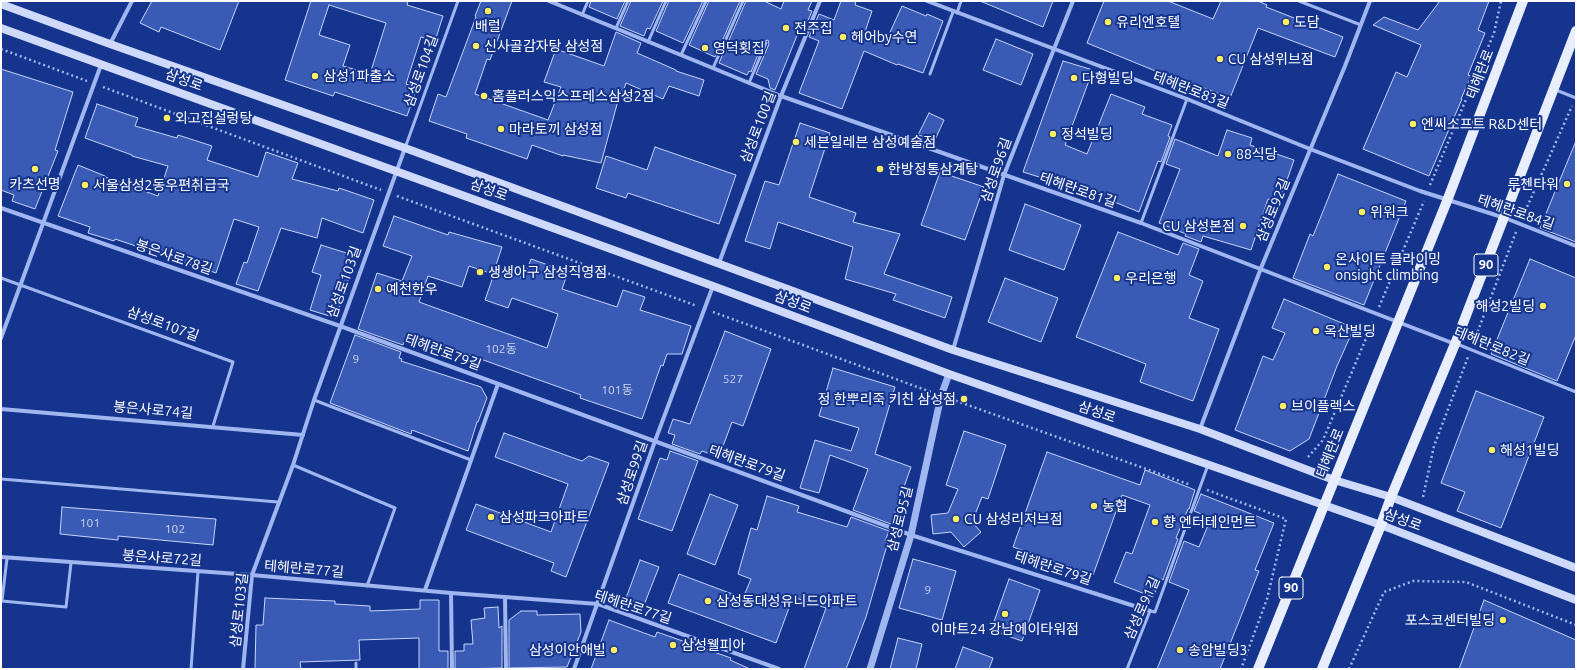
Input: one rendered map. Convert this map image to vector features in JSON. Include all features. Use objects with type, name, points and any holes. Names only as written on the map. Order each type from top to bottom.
[{"type":"main road","name":"테헤란로","points":[[1258,669],[1447,201],[1523,1]]},
{"type":"main road","name":"삼성로","points":[[1,4],[405,148],[953,350],[1200,429],[1334,480],[1391,497],[1576,568]]},
{"type":"main road","name":"삼성로","points":[[1,28],[396,170],[948,374],[1324,507],[1381,525],[1576,600]]},
{"type":"main road","name":"90","points":[[1322,669],[1391,497],[1455,344],[1555,89],[1576,31]]},
{"type":"street","points":[[110,44],[132,1]]},
{"type":"street","name":"테헤란로81길","points":[[549,1],[781,96],[1141,224],[1399,321]]},
{"type":"street","name":"삼성로100길","points":[[719,263],[781,96],[820,1]]},
{"type":"street","name":"테헤란로83길","points":[[927,1],[955,13],[1053,48],[1187,99],[1310,149],[1447,201]]},
{"type":"street","name":"삼성로96길","points":[[953,350],[1004,175],[1053,48],[1073,1]]},
{"type":"street","name":"삼성로92길","points":[[1200,429],[1261,268],[1345,66],[1370,1]]},
{"type":"street","points":[[1,338],[102,64]]},
{"type":"street","name":"삼성로103길","points":[[243,669],[252,575],[293,465],[340,326],[405,148]]},
{"type":"street","name":"테헤란로84길","points":[[1447,201],[1505,218],[1576,246]]},
{"type":"street","name":"봉은사로78길","points":[[1,208],[340,326]]},
{"type":"street","name":"삼성로99길","points":[[574,669],[655,441],[713,286]]},
{"type":"street","name":"테헤란로82길","points":[[1399,321],[1455,344]]},
{"type":"street","name":"테헤란로79길","points":[[340,326],[912,535],[1150,611]]},
{"type":"street","name":"삼성로95길","points":[[870,669],[912,535],[941,396],[948,374]]},
{"type":"street","points":[[425,590],[498,384]]},
{"type":"street","name":"봉은사로74길","points":[[1,409],[303,434]]},
{"type":"street","name":"봉은사로72길","points":[[1,558],[252,575]]},
{"type":"street","name":"테헤란로77길","points":[[252,575],[367,586],[598,604],[779,669]]},
{"type":"street","points":[[451,593],[452,669]]},
{"type":"street","points":[[505,596],[506,669]]},
{"type":"lane","name":"삼성로104길","points":[[405,148],[458,1]]},
{"type":"lane","points":[[582,15],[588,1]]},
{"type":"lane","points":[[616,28],[628,1]]},
{"type":"lane","points":[[648,42],[666,1]]},
{"type":"lane","points":[[681,55],[706,1]]},
{"type":"lane","points":[[713,68],[743,1]]},
{"type":"lane","points":[[930,74],[961,1]]},
{"type":"lane","points":[[1299,1],[1361,25]]},
{"type":"lane","points":[[749,83],[766,43]]},
{"type":"lane","points":[[1555,89],[1576,98]]},
{"type":"lane","points":[[1141,224],[1187,99]]},
{"type":"lane","name":"삼성로107길","points":[[1,278],[233,362],[213,426]]},
{"type":"lane","name":"테헤란로82길","points":[[1455,344],[1576,392]]},
{"type":"lane","points":[[314,400],[471,460]]},
{"type":"lane","points":[[293,465],[395,508],[367,586]]},
{"type":"lane","name":"삼성로91길","points":[[1127,669],[1150,611],[1155,612],[1208,465]]},
{"type":"lane","points":[[1,478],[278,502]]},
{"type":"lane","points":[[7,558],[2,600],[66,607],[71,563]]},
{"type":"lane","points":[[191,669],[198,572]]},
{"type":"lane","points":[[356,663],[356,669]]},
{"type":"path","points":[[1308,456],[1323,440],[1377,313],[1494,33],[1501,1]]},
{"type":"path","points":[[1,49],[941,396],[1286,518],[1268,600],[1241,669]]},
{"type":"path","points":[[1423,497],[1434,446],[1519,224],[1576,98]]},
{"type":"path","points":[[1350,669],[1384,592],[1413,581],[1466,582],[1576,625]]},
{"type":"building","points":[[152,1],[239,1],[220,50],[161,27],[159,32],[140,23]]},
{"type":"building","points":[[311,1],[408,1],[407,5],[443,16],[435,41],[421,37],[406,84],[417,88],[407,116],[335,92],[333,96],[285,80]],"holes":[[[329,5],[386,23],[370,74],[343,66],[350,45],[319,35]]]},
{"type":"building","points":[[481,1],[512,1],[490,60],[487,59],[475,94],[548,120],[561,87],[544,82],[556,49],[604,66],[616,32],[641,43],[637,53],[676,71],[704,80],[699,96],[669,86],[663,99],[626,83],[621,97],[619,97],[601,163],[563,156],[532,145],[527,159],[466,138],[467,134],[429,121],[438,94],[446,97]]},
{"type":"building","points":[[591,1],[625,1],[617,19],[589,7]]},
{"type":"building","points":[[631,1],[663,1],[650,29],[647,28],[644,36],[620,26]]},
{"type":"building","points":[[669,1],[703,1],[683,43],[656,31]]},
{"type":"building","points":[[709,1],[740,1],[715,57],[689,45]]},
{"type":"building","points":[[746,1],[764,1],[781,9],[784,1],[812,1],[808,10],[812,11],[802,35],[798,33],[775,90],[770,88],[768,79],[756,74],[769,44],[768,40],[763,42],[751,72],[749,71],[747,75],[719,63]]},
{"type":"building","points":[[841,1],[856,1],[855,5],[872,11],[865,32],[886,41],[902,6],[943,21],[923,73],[898,64],[897,65],[864,51],[842,109],[799,93],[819,41],[809,37],[819,14],[834,20]]},
{"type":"building","points":[[980,1],[1053,1],[1043,27]]},
{"type":"building","points":[[1104,1],[1168,1],[1213,19],[1221,1],[1258,1],[1267,5],[1266,7],[1343,37],[1335,57],[1258,28],[1230,98],[1181,79],[1180,81],[1087,43]]},
{"type":"building","points":[[1440,1],[1489,1],[1478,30],[1485,33],[1468,75],[1471,76],[1429,176],[1363,149],[1396,72],[1407,77],[1421,45],[1373,25],[1384,17],[1418,30]]},
{"type":"building","points":[[996,39],[1033,54],[1021,85],[983,70]]},
{"type":"building","points":[[1063,61],[1093,70],[1065,145],[1087,154],[1111,94],[1145,107],[1142,114],[1172,125],[1168,136],[1170,137],[1161,162],[1158,161],[1139,212],[1053,177],[1052,181],[1023,172]]},
{"type":"building","points":[[1,69],[73,92],[55,150],[58,151],[35,209],[12,201],[14,195],[1,190]]},
{"type":"building","points":[[97,104],[138,118],[135,126],[177,138],[178,135],[212,146],[207,160],[258,177],[266,152],[298,163],[292,179],[338,191],[339,188],[374,200],[363,233],[322,218],[317,238],[281,228],[258,291],[236,284],[244,262],[247,263],[259,227],[234,219],[216,273],[115,239],[114,241],[88,233],[90,227],[58,216],[78,165],[105,177],[158,196],[168,166],[132,156],[85,138]]},
{"type":"building","points":[[929,113],[944,120],[935,140],[918,135]]},
{"type":"building","points":[[800,123],[830,133],[809,197],[856,213],[853,222],[900,234],[884,274],[952,297],[945,318],[893,300],[896,294],[845,279],[853,247],[778,222],[770,249],[745,241],[765,181],[779,185]]},
{"type":"building","points":[[1227,130],[1252,138],[1250,145],[1294,160],[1279,203],[1268,199],[1251,250],[1203,236],[1201,242],[1159,223],[1180,169],[1166,164],[1175,139],[1218,156]]},
{"type":"building","name":"루첸타워","points":[[1576,141],[1576,242],[1540,228]]},
{"type":"building","points":[[655,147],[736,175],[719,224],[628,193],[626,198],[596,188],[606,156],[647,170]]},
{"type":"building","points":[[940,172],[984,187],[965,240],[921,225]]},
{"type":"building","points":[[1338,174],[1406,201],[1364,305],[1293,278],[1310,234],[1313,236]]},
{"type":"building","points":[[1025,204],[1081,225],[1064,270],[1009,250]]},
{"type":"building","points":[[394,216],[448,235],[449,232],[502,247],[493,274],[469,266],[462,287],[428,276],[419,302],[547,348],[558,314],[512,298],[508,308],[485,300],[496,268],[524,278],[531,259],[568,272],[562,289],[617,307],[623,290],[645,297],[640,310],[691,326],[682,354],[667,354],[663,366],[661,365],[642,419],[580,398],[581,395],[408,333],[403,345],[358,329],[377,273],[402,281],[412,256],[383,246]]},
{"type":"building","points":[[1118,232],[1178,255],[1183,243],[1199,249],[1189,275],[1203,281],[1189,318],[1219,329],[1193,401],[1140,382],[1146,364],[1076,337]]},
{"type":"building","points":[[321,245],[356,256],[336,318],[310,310],[321,275],[312,272]]},
{"type":"building","name":"해성2빌딩","points":[[1530,259],[1576,278],[1576,335],[1557,381],[1491,354]]},
{"type":"building","points":[[1005,278],[1058,298],[1041,342],[988,322]]},
{"type":"building","points":[[1284,299],[1354,328],[1337,366],[1309,439],[1290,451],[1235,430],[1263,356],[1273,360],[1285,333],[1272,328]]},
{"type":"building","points":[[725,331],[771,349],[743,426],[732,422],[719,457],[702,451],[700,454],[672,444],[675,435],[668,433],[673,419],[690,424]]},
{"type":"building","points":[[355,335],[401,352],[399,358],[402,359],[401,361],[481,387],[487,398],[477,422],[468,451],[412,430],[411,434],[330,403]]},
{"type":"building","points":[[833,368],[895,387],[875,454],[911,467],[891,524],[853,510],[868,469],[830,455],[819,493],[800,488],[815,440],[851,451],[859,428],[819,416]]},
{"type":"building","name":"해성1빌딩","points":[[1476,391],[1544,417],[1501,528],[1457,511],[1465,492],[1441,483]]},
{"type":"building","points":[[964,431],[1006,445],[988,499],[982,497],[972,522],[981,532],[964,547],[951,532],[933,534],[931,515],[948,513],[958,489],[946,485]]},
{"type":"building","name":"삼성파크아파트","points":[[504,433],[582,461],[589,456],[609,463],[566,577],[551,571],[554,563],[466,530],[476,504],[551,532],[568,484],[495,457]]},
{"type":"building","points":[[670,451],[698,461],[672,531],[638,519],[660,458],[667,460]]},
{"type":"building","points":[[1047,452],[1140,485],[1145,470],[1195,490],[1189,509],[1176,538],[1178,539],[1163,580],[1161,579],[1153,597],[1114,582],[1126,552],[1132,554],[1150,505],[1122,495],[1093,575],[1013,547]]},
{"type":"building","points":[[710,494],[738,505],[715,565],[687,554]]},
{"type":"building","points":[[1201,494],[1274,523],[1255,570],[1259,571],[1220,669],[1157,669],[1189,590],[1169,582],[1184,541],[1199,547],[1211,518],[1194,511]]},
{"type":"building","points":[[767,496],[799,506],[797,512],[847,527],[851,517],[889,531],[885,541],[888,542],[866,617],[846,669],[804,669],[826,608],[793,597],[776,643],[668,603],[679,574],[743,598],[751,579],[738,574],[751,528],[757,530]]},
{"type":"building","points":[[62,507],[216,519],[213,545],[118,536],[118,540],[60,534]]},
{"type":"building","points":[[913,559],[956,571],[942,620],[899,608]]},
{"type":"building","points":[[640,560],[659,567],[644,605],[626,598]]},
{"type":"building","points":[[1009,579],[1040,590],[1022,641],[991,630]]},
{"type":"building","points":[[265,598],[335,601],[335,604],[370,606],[370,611],[420,609],[420,600],[439,600],[439,651],[448,651],[448,669],[419,669],[419,638],[359,640],[360,660],[300,662],[301,669],[255,669],[256,625],[263,625]]},
{"type":"building","name":"포스코센터빌딩","points":[[1484,600],[1576,640],[1576,669],[1459,669]]},
{"type":"building","points":[[498,607],[499,628],[502,626],[502,668],[455,669],[455,651],[464,651],[464,644],[473,644],[471,620],[485,618],[484,608]]},
{"type":"building","points":[[521,611],[537,611],[537,615],[580,614],[581,632],[567,667],[509,668],[509,620]]},
{"type":"building","points":[[609,620],[655,637],[657,632],[731,658],[730,660],[750,669],[591,669]]},
{"type":"building","points":[[898,638],[922,644],[916,669],[890,669]]},
{"type":"building","points":[[963,647],[993,658],[989,669],[955,669]]},
{"type":"place","name":"배럴","points":[[488,11]]},
{"type":"place","name":"유리엔호텔","points":[[1108,22]]},
{"type":"place","name":"도담","points":[[1286,22]]},
{"type":"place","name":"전주집","points":[[786,28]]},
{"type":"place","name":"헤어by수연","points":[[843,37]]},
{"type":"place","name":"신사골감자탕 삼성점","points":[[476,46]]},
{"type":"place","name":"영덕횟집","points":[[705,48]]},
{"type":"place","name":"CU 삼성위브점","points":[[1220,59]]},
{"type":"place","name":"삼성1파출소","points":[[315,76]]},
{"type":"place","name":"다형빌딩","points":[[1074,78]]},
{"type":"place","name":"홈플러스익스프레스삼성2점","points":[[484,96]]},
{"type":"place","name":"외고집설렁탕","points":[[167,118]]},
{"type":"place","name":"엔씨소프트 R&D센터","points":[[1413,124]]},
{"type":"place","name":"마라토끼 삼성점","points":[[501,129]]},
{"type":"place","name":"정석빌딩","points":[[1053,134]]},
{"type":"place","name":"세븐일레븐 삼성예술점","points":[[796,142]]},
{"type":"place","name":"88식당","points":[[1228,154]]},
{"type":"place","name":"카츠선명","points":[[35,169]]},
{"type":"place","name":"한방정통삼계탕","points":[[880,169]]},
{"type":"place","name":"루첸타워","points":[[1567,184]]},
{"type":"place","name":"서울삼성2동우편취급국","points":[[85,185]]},
{"type":"place","name":"위워크","points":[[1362,212]]},
{"type":"place","name":"CU 삼성본점","points":[[1243,226]]},
{"type":"place","name":"온사이트 클라이밍 onsight climbing","points":[[1327,267]]},
{"type":"place","name":"생생아구 삼성직영점","points":[[480,272]]},
{"type":"place","name":"우리은행","points":[[1117,278]]},
{"type":"place","name":"예천한우","points":[[378,289]]},
{"type":"place","name":"해성2빌딩","points":[[1543,306]]},
{"type":"place","name":"옥산빌딩","points":[[1316,331]]},
{"type":"place","name":"정 한뿌리죽 키친 삼성점","points":[[964,399]]},
{"type":"place","name":"브이플렉스","points":[[1283,406]]},
{"type":"place","name":"해성1빌딩","points":[[1492,450]]},
{"type":"place","name":"농협","points":[[1094,506]]},
{"type":"place","name":"삼성파크아파트","points":[[491,517]]},
{"type":"place","name":"CU 삼성리저브점","points":[[956,519]]},
{"type":"place","name":"향 엔터테인먼트","points":[[1155,522]]},
{"type":"place","name":"삼성동대성유니드아파트","points":[[708,601]]},
{"type":"place","name":"이마트24 강남에이타워점","points":[[1005,614]]},
{"type":"place","name":"포스코센터빌딩","points":[[1503,620]]},
{"type":"place","name":"삼성웰피아","points":[[673,645]]},
{"type":"place","name":"삼성이안애빌","points":[[614,650]]},
{"type":"place","name":"송암빌딩3","points":[[1180,650]]}]
